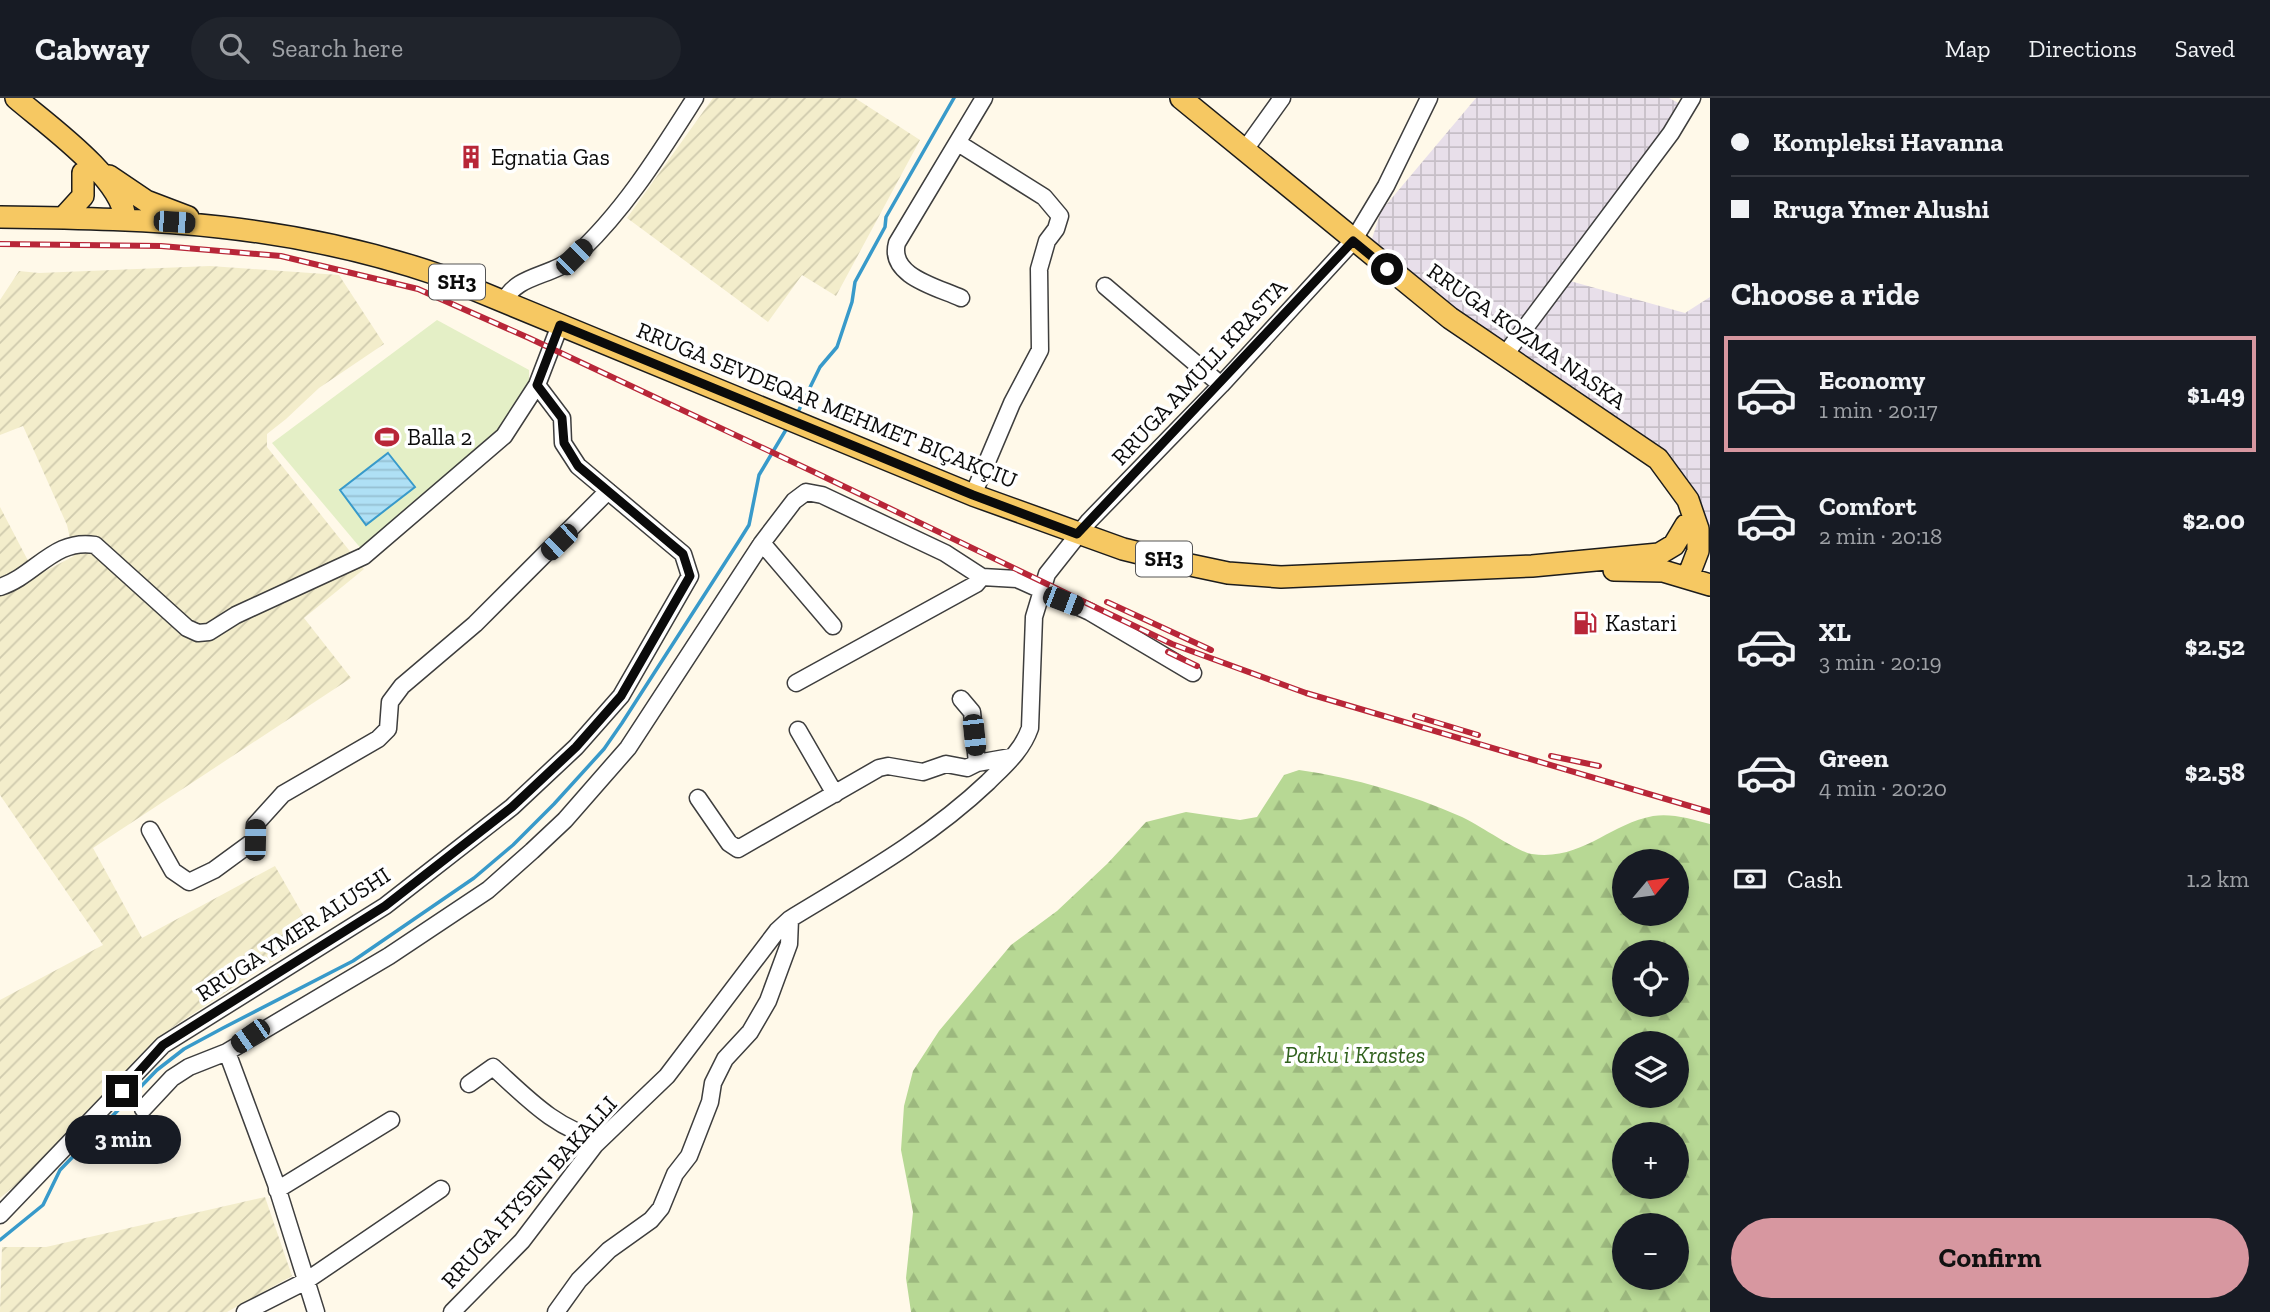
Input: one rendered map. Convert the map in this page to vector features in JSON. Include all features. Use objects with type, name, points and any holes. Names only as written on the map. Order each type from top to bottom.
[{"type":"main road","points":[[16,98],[88,168],[119,219]]},
{"type":"main road","name":"RRUGA KOZMA NASKA","points":[[1181,98],[1353,241],[1504,356],[1637,443],[1667,467],[1692,510],[1693,566]]},
{"type":"main road","points":[[0,104],[88,168],[133,194],[199,223]]},
{"type":"main road","points":[[63,218],[83,196],[88,168]]},
{"type":"main road","name":"SH3","points":[[0,217],[119,219]]},
{"type":"main road","name":"RRUGA SEVDEQAR MEHMET BIÇAKÇIU","points":[[119,219],[199,223],[283,233],[364,251],[439,275],[973,495],[1122,550],[1228,573],[1281,577],[1532,566]]},
{"type":"main road","points":[[1647,555],[1659,554],[1693,529]]},
{"type":"main road","name":"SH3","points":[[1532,566],[1647,555],[1693,566],[1710,585]]},
{"type":"main road","name":"SH3","points":[[1532,566],[1693,566]]},
{"type":"street","points":[[504,302],[512,287],[561,268],[590,241],[661,150],[695,98]]},
{"type":"street","points":[[961,298],[908,274],[898,265],[894,253],[897,243],[984,98]]},
{"type":"street","points":[[1244,152],[1282,98]]},
{"type":"street","name":"RRUGA AMULL KRASTA","points":[[1077,534],[1353,241],[1386,186],[1429,98]]},
{"type":"street","points":[[1504,356],[1671,133],[1692,98]]},
{"type":"street","points":[[958,143],[1044,197],[1060,216],[1056,229],[1047,241],[1040,269],[1040,351],[1012,403],[973,495]]},
{"type":"street","points":[[1105,286],[1221,384]]},
{"type":"street","points":[[0,586],[30,571],[59,549],[95,545],[187,628],[198,633],[209,632],[236,615],[364,556],[504,436],[537,385],[560,325]]},
{"type":"street","name":"RRUGA YMER ALUSHI","points":[[0,1215],[163,1045],[385,906],[512,807],[567,755],[621,696],[690,576],[683,554],[578,466],[564,443],[562,418],[537,385]]},
{"type":"street","points":[[150,831],[173,871],[189,882],[214,870],[245,848],[255,840],[255,825],[263,813],[283,794],[378,739],[388,729],[390,702],[402,686],[475,624],[608,491]]},
{"type":"street","points":[[143,1109],[172,1078],[189,1067],[227,1052],[425,933],[488,890],[557,828],[628,748],[762,543],[800,495],[812,492],[945,553],[982,577],[1017,579],[1090,612],[1193,673]]},
{"type":"street","name":"RRUGA HYSEN BAKALLI","points":[[452,1312],[522,1241],[601,1139],[667,1076],[761,949],[790,919],[932,832],[1013,757],[1025,741],[1030,727],[1034,617],[1039,591],[1047,574],[1077,534]]},
{"type":"street","points":[[762,543],[833,626]]},
{"type":"street","points":[[796,683],[976,584],[982,577]]},
{"type":"street","points":[[961,699],[972,712],[977,763]]},
{"type":"street","points":[[798,730],[835,794]]},
{"type":"street","points":[[698,798],[729,843],[738,849],[879,768],[888,766],[923,772],[946,764],[967,768],[977,763],[1013,757]]},
{"type":"street","points":[[556,1312],[579,1280],[610,1250],[651,1220],[661,1208],[675,1174],[689,1156],[710,1102],[713,1083],[725,1059],[750,1032],[768,1002],[789,944],[790,919]]},
{"type":"street","points":[[227,1052],[277,1190],[316,1312]]},
{"type":"street","points":[[469,1084],[493,1067],[548,1115],[580,1135],[601,1139]]},
{"type":"street","points":[[277,1190],[391,1121]]},
{"type":"street","points":[[246,1312],[306,1281],[441,1189]]},
{"type":"shaded area","points":[[713,98],[855,98],[920,140],[836,296],[802,275],[768,322],[627,218]]},
{"type":"shaded area","points":[[1476,98],[1669,98],[1684,106],[1502,347],[1369,248],[1381,211]]},
{"type":"shaded area","points":[[210,266],[339,275],[384,344],[319,388],[267,434],[267,447],[364,569],[304,618],[351,678],[93,848],[142,938],[275,866],[314,934],[170,1029],[24,1178],[0,1198],[0,1000],[103,945],[0,795],[0,507],[36,576],[74,556],[67,525],[23,426],[0,435],[0,300],[19,271],[39,273]]},
{"type":"shaded area","points":[[1570,281],[1685,313],[1710,297],[1710,531],[1691,488],[1664,453],[1518,350]]},
{"type":"shaded area","points":[[265,1197],[292,1276],[227,1312],[0,1312],[2,1247],[46,1247]]},
{"type":"green space","name":"Balla 2","points":[[437,320],[529,370],[529,381],[502,431],[363,551],[272,443]]},
{"type":"green space","name":"Parku i Krastes","points":[[1299,770],[1361,782],[1422,801],[1462,817],[1532,854],[1566,852],[1637,820],[1653,816],[1689,818],[1710,824],[1710,1312],[911,1312],[906,1278],[913,1212],[901,1150],[904,1106],[913,1071],[939,1031],[1011,945],[1057,911],[1107,864],[1146,822],[1186,812],[1240,820],[1257,817],[1284,775]]},
{"type":"water","points":[[388,453],[415,487],[366,525],[340,490]]},
{"type":"waterway","points":[[796,416],[820,367],[837,347],[852,302],[855,282],[885,227],[886,217],[954,98]]},
{"type":"waterway","points":[[0,1240],[43,1205],[60,1170],[157,1070],[184,1049],[353,961],[474,878],[513,845],[554,804],[604,749],[749,525],[759,475],[787,428]]},
{"type":"railway","points":[[0,244],[161,246],[281,256],[418,289],[814,472],[1172,644],[1306,693],[1710,812]]},
{"type":"railway","points":[[1107,602],[1211,650]]},
{"type":"railway","points":[[1168,652],[1197,666]]},
{"type":"railway","points":[[1415,716],[1478,735]]},
{"type":"railway","points":[[1551,756],[1599,766]]},
{"type":"place","name":"Egnatia Gas","points":[[471,157]]},
{"type":"place","name":"Balla 2","points":[[387,437]]},
{"type":"place","name":"Kastari","points":[[1585,623]]},
{"type":"route","points":[[122,1091],[163,1045],[385,906],[512,807],[576,747],[621,696],[690,576],[683,554],[616,495],[598,486],[578,466],[564,443],[562,418],[537,385],[560,325],[973,495],[1077,534],[1353,241],[1387,269]]}]
